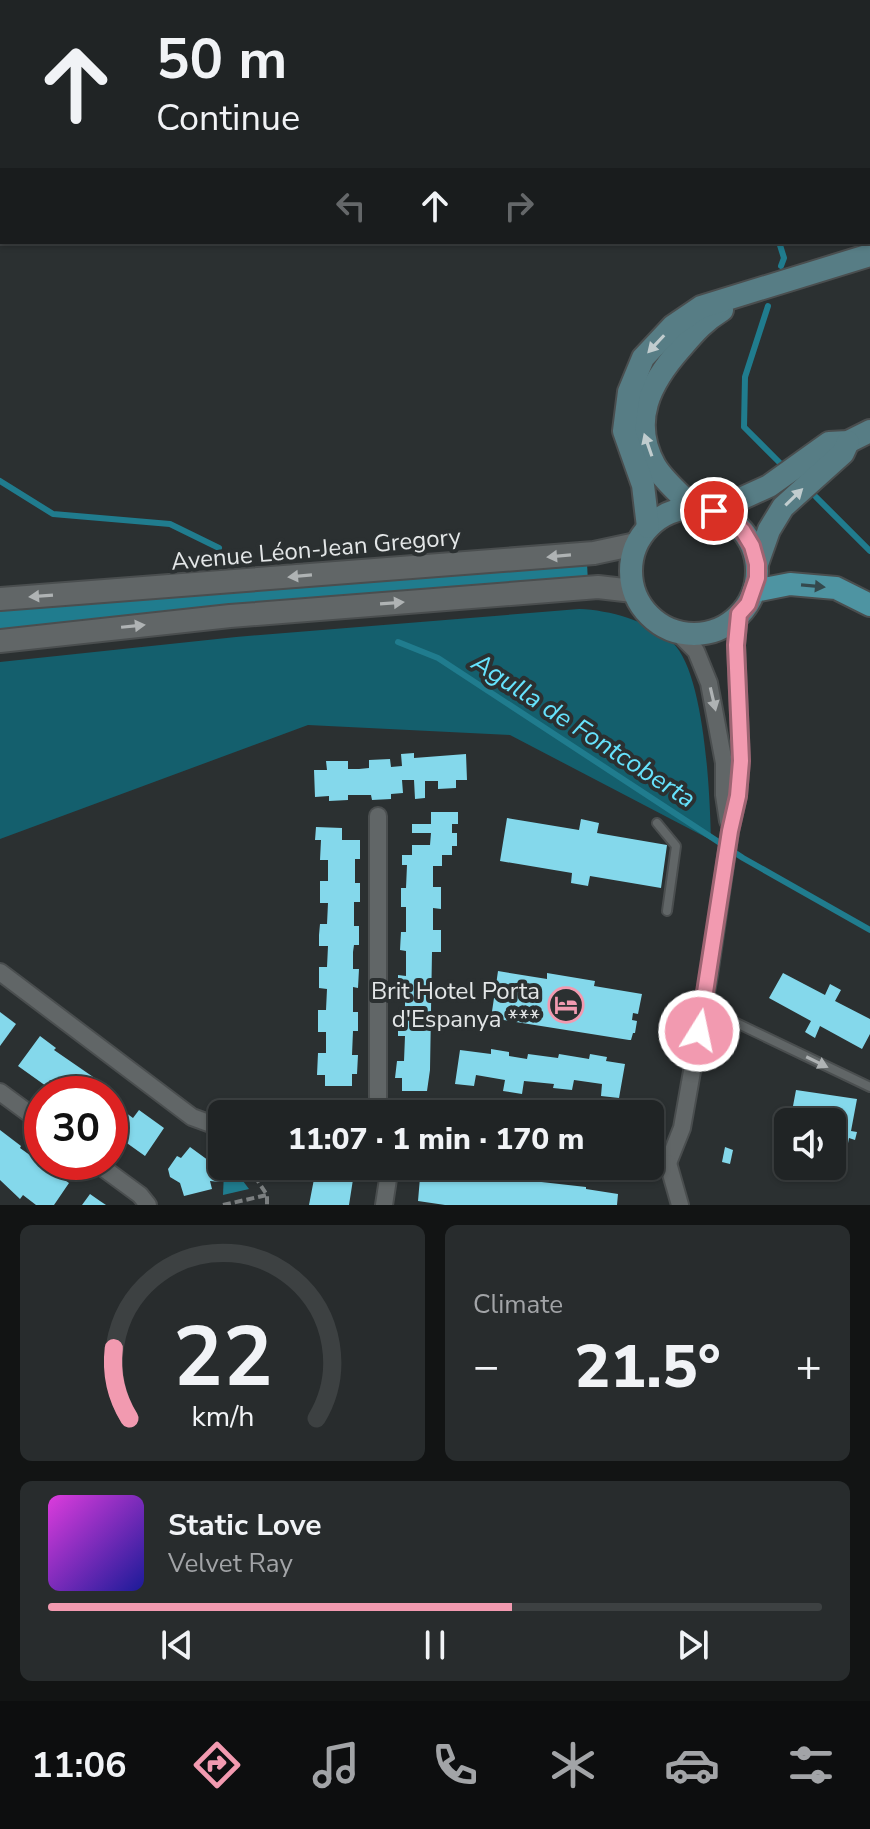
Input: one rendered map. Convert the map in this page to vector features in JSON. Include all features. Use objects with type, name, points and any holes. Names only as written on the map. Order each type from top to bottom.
[{"type":"main road","points":[[848,442],[843,453],[783,507],[769,530],[757,564],[754,591],[739,614],[726,625],[711,632],[677,632],[650,617],[640,605],[630,575],[631,559],[642,535],[643,485],[624,431],[629,392],[643,358],[673,326],[701,307],[870,255]]},
{"type":"main road","points":[[746,295],[704,321],[660,372],[646,403],[643,434],[656,467],[704,509],[730,519],[743,531],[752,546],[757,564]]},
{"type":"main road","points":[[642,535],[669,513],[704,509],[769,486],[829,443],[848,442],[870,431]]},
{"type":"main road","points":[[754,591],[790,584],[836,588],[870,605]]},
{"type":"street","name":"Avenue Léon-Jean Gregory","points":[[0,599],[594,553],[642,535]]},
{"type":"street","points":[[0,641],[230,616],[598,587],[633,591]]},
{"type":"street","points":[[680,1205],[668,1163],[682,1128],[738,796],[741,761],[736,686],[739,614]]},
{"type":"street","points":[[677,632],[696,651],[709,683],[724,763],[724,795],[730,831]]},
{"type":"street","points":[[378,816],[378,1100]]},
{"type":"street","points":[[0,972],[192,1117],[208,1123]]},
{"type":"street","points":[[0,1092],[24,1110]]},
{"type":"street","points":[[664,1163],[668,1163]]},
{"type":"street","points":[[120,1180],[148,1205]]},
{"type":"street","points":[[384,1205],[388,1180]]},
{"type":"lane","points":[[657,823],[676,846],[667,911]]},
{"type":"lane","points":[[703,1007],[870,1087]]},
{"type":"path","points":[[257,1180],[267,1195],[267,1205]]},
{"type":"path","points":[[223,1205],[267,1195]]},
{"type":"shaded area","points":[[587,563],[588,583],[0,635],[0,608]]},
{"type":"shaded area","points":[[579,609],[616,614],[652,628],[672,642],[683,657],[692,679],[704,736],[711,840],[510,735],[308,725],[0,839],[0,662],[236,637]]},
{"type":"shaded area","points":[[224,1180],[242,1180],[249,1189],[223,1195]]},
{"type":"building","points":[[414,753],[414,758],[466,754],[467,780],[456,780],[456,788],[438,789],[438,781],[425,781],[425,798],[415,799],[414,780],[402,780],[403,793],[391,794],[391,799],[372,800],[371,795],[348,795],[348,800],[329,801],[329,796],[315,797],[314,770],[327,770],[326,761],[348,761],[348,769],[369,768],[369,760],[390,759],[391,767],[402,766],[401,754]]},
{"type":"building","points":[[431,812],[458,812],[458,824],[452,824],[452,833],[457,833],[457,846],[452,846],[452,855],[442,855],[442,866],[433,866],[433,887],[441,887],[441,909],[433,908],[433,930],[441,930],[441,952],[432,952],[427,1091],[402,1091],[402,1078],[395,1078],[397,1061],[404,1061],[405,1036],[398,1036],[398,1019],[405,1019],[405,992],[398,992],[398,975],[406,976],[406,951],[400,950],[401,932],[406,932],[406,907],[401,907],[401,888],[406,888],[407,865],[402,865],[402,855],[412,855],[412,845],[430,845],[431,833],[412,833],[412,824],[431,824]]},
{"type":"building","points":[[507,818],[579,830],[581,819],[599,823],[597,833],[667,845],[661,888],[590,876],[588,886],[571,883],[572,873],[500,861]]},
{"type":"building","points":[[316,827],[342,828],[342,840],[360,840],[360,859],[355,859],[355,883],[360,883],[360,902],[354,902],[354,926],[359,926],[359,945],[354,945],[353,952],[353,969],[359,969],[358,988],[353,987],[353,1012],[358,1012],[358,1031],[353,1031],[352,1055],[358,1055],[357,1074],[352,1074],[352,1086],[325,1086],[325,1075],[317,1075],[318,1053],[326,1053],[326,1032],[318,1032],[318,1010],[326,1010],[327,989],[319,988],[319,967],[327,967],[328,946],[319,946],[319,935],[320,924],[327,924],[328,903],[320,903],[320,881],[328,881],[328,860],[320,860],[321,840],[315,840]]},
{"type":"building","points":[[498,971],[547,979],[547,973],[595,981],[594,986],[642,994],[638,1014],[633,1013],[632,1020],[637,1021],[635,1033],[629,1040],[491,1018],[494,998],[500,999],[501,993],[495,992]]},
{"type":"building","points":[[783,973],[825,995],[830,984],[841,990],[835,1001],[870,1019],[870,1034],[862,1049],[820,1026],[815,1038],[805,1032],[811,1021],[769,998]]},
{"type":"building","points":[[0,1012],[16,1024],[0,1046]]},
{"type":"building","points":[[40,1036],[56,1048],[54,1050],[92,1076],[32,1076],[18,1066]]},
{"type":"building","points":[[491,1049],[527,1059],[528,1054],[558,1058],[559,1054],[589,1059],[590,1054],[607,1057],[606,1061],[625,1064],[619,1098],[601,1096],[602,1084],[574,1080],[572,1090],[553,1088],[554,1084],[524,1081],[522,1094],[503,1091],[505,1080],[476,1075],[474,1086],[455,1084],[460,1050],[491,1054]]},
{"type":"building","points":[[796,1090],[857,1099],[851,1131],[857,1132],[855,1140],[849,1138],[846,1154],[846,1108],[793,1108]]},
{"type":"building","points":[[139,1110],[164,1128],[145,1156],[128,1144],[128,1114],[133,1118]]},
{"type":"building","points":[[0,1130],[24,1151],[24,1180],[65,1180],[69,1183],[54,1205],[36,1205],[23,1195],[20,1199],[0,1180]]},
{"type":"building","points":[[190,1147],[208,1160],[208,1180],[220,1182],[210,1181],[212,1189],[184,1196],[180,1183],[170,1177],[168,1169],[177,1156],[181,1158]]},
{"type":"building","points":[[725,1147],[733,1150],[730,1164],[722,1162]]},
{"type":"building","points":[[314,1180],[353,1180],[349,1205],[309,1205]]},
{"type":"building","points":[[420,1180],[523,1180],[618,1194],[617,1205],[445,1205],[418,1201]]},
{"type":"building","points":[[90,1194],[100,1201],[106,1205],[82,1205]]},
{"type":"waterway","points":[[780,244],[784,258],[781,266]]},
{"type":"waterway","points":[[768,306],[745,377],[744,427],[781,464]]},
{"type":"waterway","name":"Agulla de Fontcoberta","points":[[0,481],[53,514],[170,524],[219,548]]},
{"type":"waterway","points":[[816,497],[870,551]]},
{"type":"waterway","name":"Agulla de Fontcoberta","points":[[398,642],[438,658],[743,858],[870,930]]},
{"type":"place","name":"Brit Hotel Porta d'Espanya ***","points":[[566,1005]]},
{"type":"route","points":[[699,1031],[738,796],[741,761],[736,645],[739,614],[748,604],[757,578],[752,546],[743,531],[730,519],[714,511]]}]
